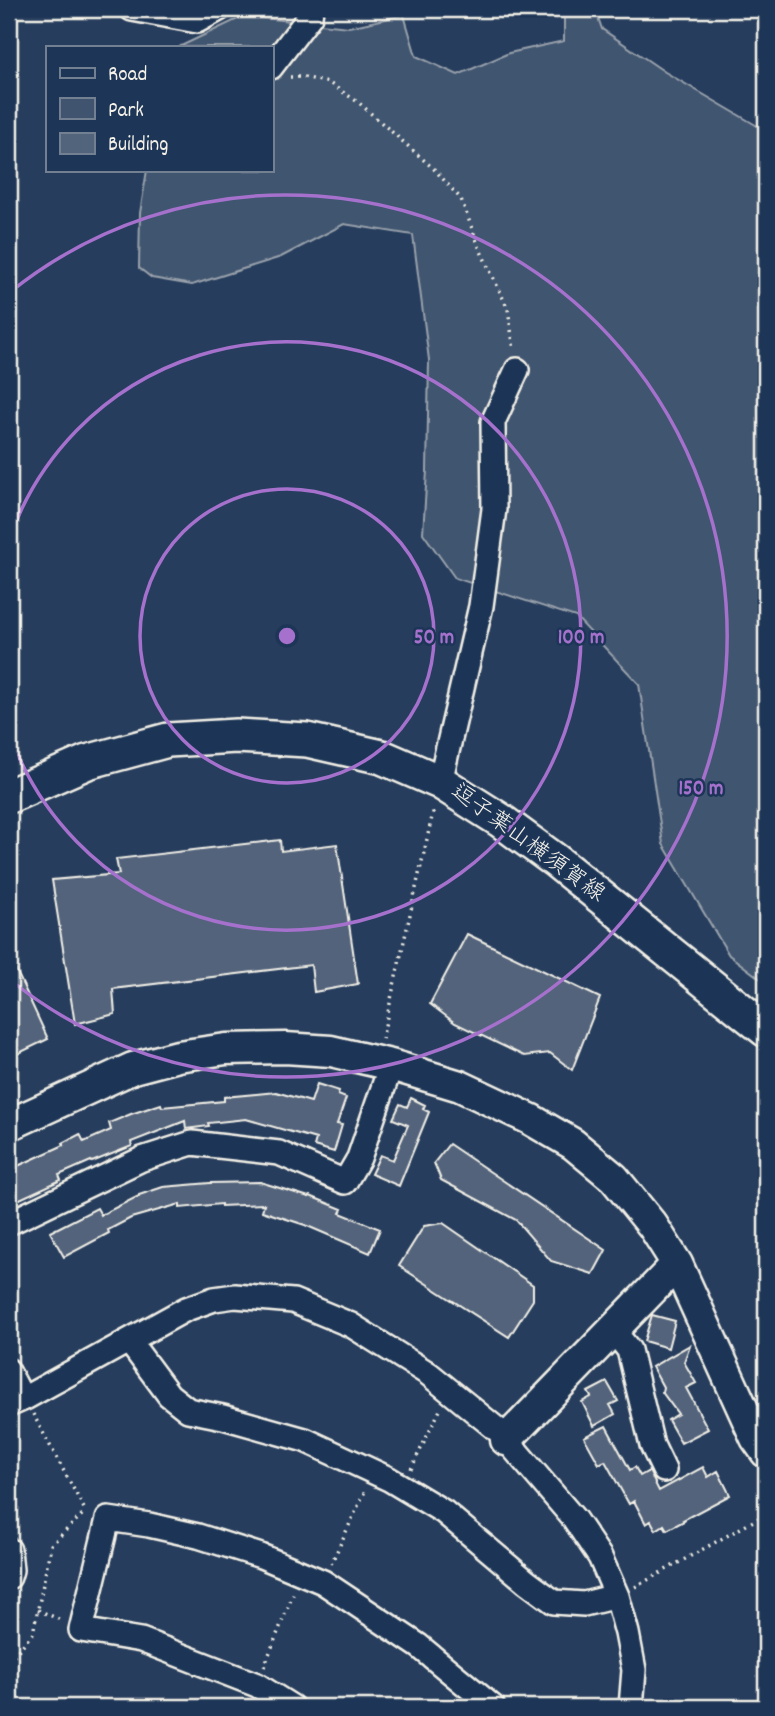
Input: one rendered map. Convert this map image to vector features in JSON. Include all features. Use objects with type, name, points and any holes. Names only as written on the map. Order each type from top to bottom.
[{"type":"main road","name":"逗子葉山横須賀線","points":[[9,796],[87,762],[168,740],[236,736],[307,740],[382,757],[440,782],[500,820],[556,861],[766,1030]]},
{"type":"street","points":[[132,9],[197,21],[219,9]]},
{"type":"street","points":[[277,72],[310,16],[311,9]]},
{"type":"street","points":[[440,782],[481,606],[494,509],[493,422],[517,370]]},
{"type":"street","points":[[9,1125],[134,1068],[178,1056],[226,1049],[285,1048],[331,1051],[384,1063],[460,1086],[530,1119],[573,1144],[614,1178],[653,1226],[677,1264],[756,1438],[766,1452]]},
{"type":"street","points":[[9,1223],[142,1159],[192,1143],[279,1153],[345,1182],[359,1158],[384,1063]]},
{"type":"street","points":[[506,1440],[677,1264]]},
{"type":"street","points":[[9,1368],[17,1401],[187,1309],[214,1299],[235,1296],[293,1301],[351,1325],[429,1374],[499,1431],[575,1520],[600,1557],[617,1596],[634,1670],[631,1707]]},
{"type":"street","points":[[612,1330],[629,1350],[652,1445],[664,1470]]},
{"type":"street","points":[[129,1341],[169,1395],[188,1410],[305,1440],[374,1472],[444,1512],[554,1602],[584,1604],[617,1596]]},
{"type":"street","points":[[292,1707],[257,1685],[141,1640],[81,1630],[108,1519],[198,1536],[261,1556],[323,1582],[419,1646],[493,1707]]},
{"type":"street","points":[[9,1550],[9,1577]]},
{"type":"path","points":[[277,72],[328,83],[358,102],[434,169],[461,199],[479,247],[508,309],[517,370]]},
{"type":"path","points":[[384,1063],[440,782]]},
{"type":"path","points":[[402,1487],[450,1391]]},
{"type":"path","points":[[17,1401],[85,1512],[108,1519]]},
{"type":"path","points":[[323,1582],[374,1472]]},
{"type":"path","points":[[9,1661],[33,1633],[51,1545],[85,1512]]},
{"type":"path","points":[[617,1596],[766,1514]]},
{"type":"path","points":[[257,1685],[301,1573]]},
{"type":"path","points":[[38,1610],[81,1630]]},
{"type":"green space","points":[[564,9],[595,9],[602,29],[665,72],[766,131],[766,983],[729,955],[663,844],[639,684],[576,617],[455,578],[423,533],[429,360],[413,235],[344,224],[281,257],[192,285],[152,278],[139,268],[140,213],[147,172],[273,172],[273,46],[181,46],[244,16],[349,27],[404,15],[416,56],[458,75],[509,53],[564,41]]},
{"type":"building","points":[[280,840],[281,851],[337,844],[358,984],[314,992],[311,965],[113,989],[115,1014],[75,1024],[52,880],[119,874],[116,859]]},
{"type":"building","points":[[467,934],[600,998],[572,1070],[550,1053],[524,1056],[455,1023],[430,1004]]},
{"type":"building","points":[[9,955],[48,1039],[9,1058]]},
{"type":"building","points":[[317,1084],[339,1091],[338,1095],[346,1098],[337,1124],[342,1125],[334,1152],[314,1146],[316,1139],[246,1119],[208,1123],[209,1126],[186,1129],[185,1121],[131,1142],[132,1146],[59,1175],[61,1180],[9,1204],[9,1170],[64,1145],[63,1143],[80,1134],[84,1142],[111,1130],[109,1123],[131,1114],[161,1104],[162,1107],[224,1101],[224,1097],[276,1092],[311,1102]]},
{"type":"building","points":[[411,1098],[425,1105],[423,1109],[429,1112],[399,1186],[371,1174],[380,1155],[393,1160],[408,1125],[393,1119],[400,1104],[407,1107]]},
{"type":"building","points":[[449,1144],[606,1250],[593,1274],[551,1261],[516,1220],[441,1180],[434,1163]]},
{"type":"building","points":[[260,1182],[310,1196],[342,1209],[340,1213],[380,1229],[370,1253],[305,1225],[262,1211],[264,1204],[180,1208],[180,1204],[131,1218],[64,1257],[50,1232],[97,1208],[101,1215],[139,1195],[163,1187]]},
{"type":"building","points":[[443,1223],[533,1285],[533,1300],[509,1337],[399,1266],[424,1226]]},
{"type":"building","points":[[652,1315],[675,1321],[668,1348],[644,1341]]},
{"type":"building","points":[[690,1345],[684,1362],[696,1383],[686,1388],[708,1429],[681,1443],[668,1420],[678,1414],[662,1392],[663,1387],[652,1367]]},
{"type":"building","points":[[607,1382],[618,1401],[610,1405],[615,1414],[594,1426],[582,1402],[591,1397],[588,1392]]},
{"type":"building","points":[[606,1426],[630,1470],[635,1467],[640,1476],[649,1471],[659,1491],[703,1467],[708,1477],[718,1471],[730,1495],[667,1530],[664,1525],[656,1530],[651,1521],[646,1524],[634,1501],[629,1504],[605,1461],[599,1464],[584,1437]]}]
